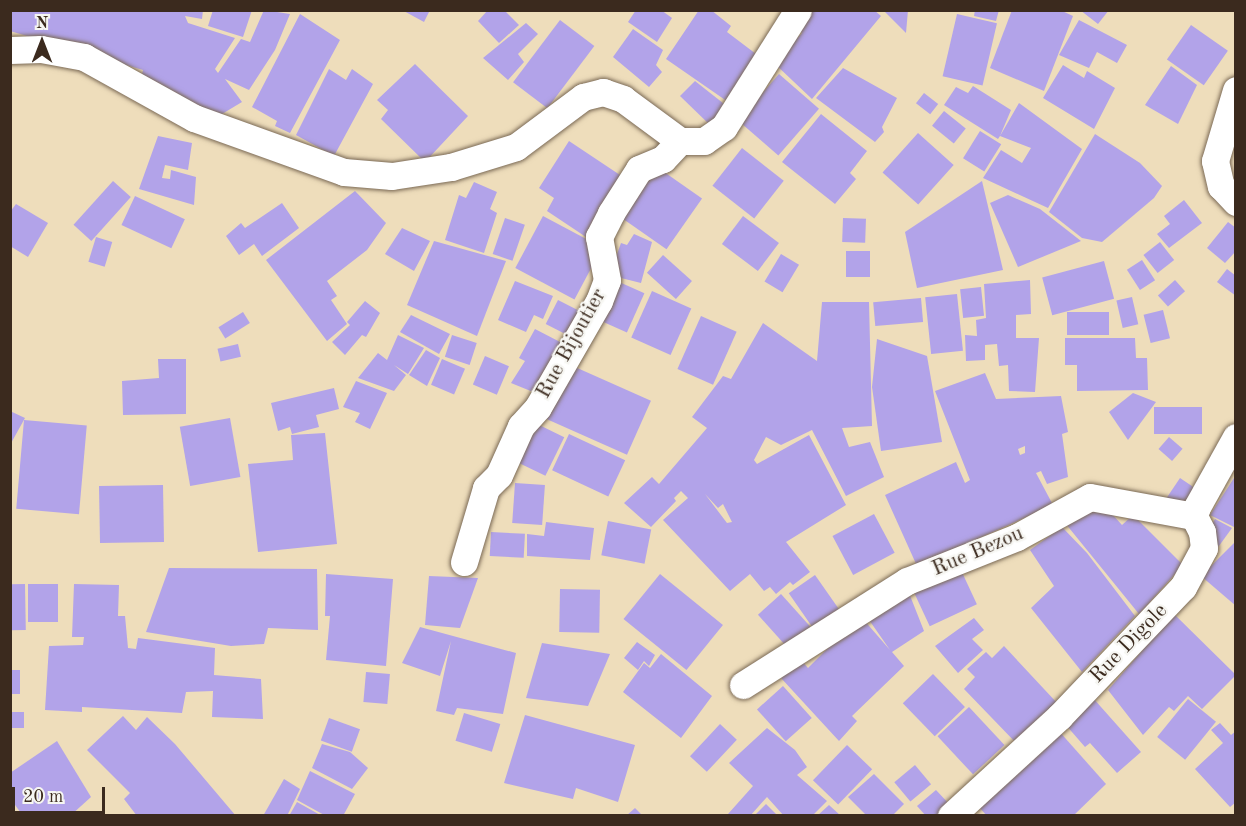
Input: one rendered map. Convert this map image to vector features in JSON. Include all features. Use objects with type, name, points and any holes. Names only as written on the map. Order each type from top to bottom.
[{"type":"street","points":[[10,50],[41,49],[84,57],[194,118],[344,172],[392,176],[451,167],[516,147],[583,97],[603,92],[623,99],[680,141],[704,141],[724,127],[798,10]]},
{"type":"street","points":[[1236,90],[1215,161],[1221,186],[1236,202]]},
{"type":"street","name":"Rue Bijoutier","points":[[464,562],[486,488],[499,475],[517,434],[538,407],[599,301],[608,280],[599,237],[639,169],[663,159],[680,141]]},
{"type":"street","points":[[1194,516],[1236,437]]},
{"type":"street","name":"Rue Bezou","points":[[743,685],[907,581],[1017,537],[1090,497],[1194,516]]},
{"type":"street","name":"Rue Digole","points":[[951,816],[1059,717],[1183,587],[1204,548],[1202,532],[1194,516]]},
{"type":"building","points":[[10,10],[203,10],[202,19],[185,16],[188,23],[235,38],[215,69],[218,73],[241,39],[250,42],[264,10],[290,14],[275,50],[249,90],[225,79],[242,102],[207,123],[141,78],[143,70],[10,31]]},
{"type":"building","points":[[213,10],[252,10],[243,37],[208,26]]},
{"type":"building","points":[[402,10],[430,10],[424,22]]},
{"type":"building","points":[[488,10],[504,10],[519,25],[499,43],[478,21]]},
{"type":"building","points":[[636,10],[661,10],[672,18],[657,42],[628,22]]},
{"type":"building","points":[[699,10],[711,10],[731,26],[727,32],[760,57],[731,104],[666,59]]},
{"type":"building","points":[[807,10],[874,10],[881,16],[812,99],[774,63],[802,33],[793,25]]},
{"type":"building","points":[[883,10],[908,10],[906,33]]},
{"type":"building","points":[[975,10],[999,10],[996,21],[974,16]]},
{"type":"building","points":[[1012,10],[1060,10],[1073,16],[1044,91],[990,68]]},
{"type":"building","points":[[1080,10],[1109,10],[1098,24]]},
{"type":"building","points":[[300,14],[340,40],[290,133],[275,126],[277,121],[252,107]]},
{"type":"building","points":[[957,14],[997,23],[983,86],[943,76]]},
{"type":"building","points":[[560,20],[594,46],[547,108],[513,82]]},
{"type":"building","points":[[1079,20],[1127,45],[1117,63],[1097,52],[1089,68],[1059,55]]},
{"type":"building","points":[[526,23],[538,34],[518,54],[524,62],[508,80],[483,58]]},
{"type":"building","points":[[1191,25],[1228,51],[1204,85],[1167,59]]},
{"type":"building","points":[[633,29],[663,50],[656,65],[662,72],[649,87],[613,57]]},
{"type":"building","points":[[415,64],[468,116],[425,162],[381,119],[388,110],[377,100]]},
{"type":"building","points":[[1063,65],[1084,78],[1087,71],[1115,88],[1094,129],[1043,98]]},
{"type":"building","points":[[1171,66],[1197,85],[1178,124],[1145,105]]},
{"type":"building","points":[[843,68],[897,98],[882,127],[884,132],[875,142],[816,98]]},
{"type":"building","points":[[329,69],[346,80],[352,69],[373,84],[334,156],[296,135]]},
{"type":"building","points":[[779,74],[819,109],[778,156],[738,121]]},
{"type":"building","points":[[695,81],[728,107],[712,127],[680,96]]},
{"type":"building","points":[[973,86],[1011,110],[998,139],[944,105],[956,87],[968,93]]},
{"type":"building","points":[[924,93],[938,104],[930,114],[916,103]]},
{"type":"building","points":[[1019,103],[1082,149],[1048,208],[983,178],[1001,150],[1022,163],[1031,148],[1000,136]]},
{"type":"building","points":[[944,111],[966,129],[954,143],[932,126]]},
{"type":"building","points":[[821,114],[867,151],[850,173],[856,179],[835,204],[782,162]]},
{"type":"building","points":[[980,131],[1001,144],[984,171],[963,158]]},
{"type":"building","points":[[918,133],[954,165],[918,205],[883,172]]},
{"type":"building","points":[[1095,134],[1140,163],[1162,186],[1154,198],[1102,242],[1082,238],[1049,212]]},
{"type":"building","points":[[158,136],[192,143],[188,170],[165,165],[162,178],[170,179],[171,170],[196,177],[194,205],[139,189]]},
{"type":"building","points":[[569,141],[623,177],[586,237],[547,211],[554,198],[539,188]]},
{"type":"building","points":[[742,148],[784,181],[754,218],[712,186]]},
{"type":"building","points":[[657,167],[702,199],[666,249],[621,218]]},
{"type":"building","points":[[113,181],[131,197],[91,241],[74,225]]},
{"type":"building","points":[[982,181],[1003,270],[917,288],[905,232]]},
{"type":"building","points":[[474,182],[497,192],[490,209],[497,213],[484,253],[445,240],[459,195],[466,198]]},
{"type":"building","points":[[355,191],[386,223],[367,250],[327,281],[337,296],[331,300],[347,324],[327,341],[266,260]]},
{"type":"building","points":[[1008,195],[1040,209],[1081,241],[1018,267],[990,203]]},
{"type":"building","points":[[135,196],[185,219],[171,248],[121,225]]},
{"type":"building","points":[[1184,200],[1202,223],[1169,248],[1157,234],[1170,224],[1164,216]]},
{"type":"building","points":[[282,203],[299,228],[262,256],[254,244],[239,255],[226,236],[241,223],[245,228]]},
{"type":"building","points":[[16,204],[48,223],[28,257],[10,246],[10,212]]},
{"type":"building","points":[[543,216],[602,247],[574,300],[515,268]]},
{"type":"building","points":[[743,216],[779,243],[758,271],[722,244]]},
{"type":"building","points":[[505,218],[525,225],[512,261],[493,254]]},
{"type":"building","points":[[843,218],[866,219],[865,243],[842,242]]},
{"type":"building","points":[[1228,222],[1236,228],[1236,251],[1225,263],[1207,248]]},
{"type":"building","points":[[402,228],[430,241],[414,271],[385,254]]},
{"type":"building","points":[[634,234],[652,242],[641,283],[617,277],[616,257],[621,243],[627,245]]},
{"type":"building","points":[[96,237],[112,242],[105,267],[88,262]]},
{"type":"building","points":[[434,241],[506,261],[477,336],[407,305]]},
{"type":"building","points":[[1160,242],[1174,260],[1158,273],[1143,255]]},
{"type":"building","points":[[846,251],[870,251],[870,277],[846,277]]},
{"type":"building","points":[[781,254],[799,265],[783,292],[765,281]]},
{"type":"building","points":[[663,255],[692,281],[676,299],[647,273]]},
{"type":"building","points":[[1142,260],[1155,280],[1140,290],[1127,270]]},
{"type":"building","points":[[1104,261],[1114,299],[1052,315],[1042,278]]},
{"type":"building","points":[[1227,269],[1236,276],[1236,296],[1217,282]]},
{"type":"building","points":[[1030,280],[1031,314],[1016,315],[1016,338],[1039,338],[1035,392],[1009,391],[1008,365],[999,366],[997,344],[985,345],[985,360],[966,361],[965,335],[977,336],[976,320],[986,318],[984,284]]},
{"type":"building","points":[[1175,280],[1185,291],[1168,307],[1158,295]]},
{"type":"building","points":[[515,281],[553,296],[543,319],[534,315],[526,332],[498,320]]},
{"type":"building","points":[[617,281],[644,293],[627,332],[600,320]]},
{"type":"building","points":[[981,287],[984,316],[963,318],[960,289]]},
{"type":"building","points":[[652,291],[691,308],[671,355],[631,338]]},
{"type":"building","points":[[957,294],[963,351],[931,354],[925,297]]},
{"type":"building","points":[[1132,297],[1138,324],[1123,328],[1116,301]]},
{"type":"building","points":[[921,298],[923,322],[875,326],[873,302]]},
{"type":"building","points":[[558,300],[583,313],[571,337],[546,324]]},
{"type":"building","points":[[365,301],[380,313],[366,337],[362,335],[345,355],[332,342],[350,325],[347,322]]},
{"type":"building","points":[[822,302],[869,302],[872,426],[842,428],[849,447],[870,442],[884,477],[846,496],[812,430],[781,445],[766,437],[754,460],[757,464],[809,435],[846,505],[786,542],[810,572],[793,585],[790,582],[776,594],[770,587],[764,591],[750,574],[730,591],[663,520],[688,498],[681,491],[674,498],[676,501],[651,527],[624,503],[652,477],[659,484],[707,428],[692,417],[723,376],[731,379],[763,323],[817,361]],"holes":[[[705,494],[718,508],[723,504],[732,522],[727,523]]]},
{"type":"building","points":[[1163,310],[1170,338],[1151,343],[1144,315]]},
{"type":"building","points":[[243,312],[250,323],[225,338],[218,327]]},
{"type":"building","points":[[1067,312],[1109,312],[1109,335],[1067,335]]},
{"type":"building","points":[[411,315],[450,334],[439,354],[400,332]]},
{"type":"building","points":[[701,316],[737,332],[713,385],[677,369]]},
{"type":"building","points":[[535,329],[562,343],[538,394],[511,383],[525,361],[519,358]]},
{"type":"building","points":[[398,335],[424,348],[408,374],[394,365],[406,375],[394,391],[358,378],[378,353],[387,360]]},
{"type":"building","points":[[452,335],[477,343],[470,365],[445,357]]},
{"type":"building","points":[[1065,338],[1135,338],[1136,358],[1147,358],[1148,390],[1077,391],[1077,365],[1065,365]]},
{"type":"building","points":[[877,339],[927,356],[942,442],[881,451],[872,387]]},
{"type":"building","points":[[238,344],[241,357],[220,361],[218,349]]},
{"type":"building","points":[[426,350],[440,358],[427,386],[409,375]]},
{"type":"building","points":[[485,356],[509,366],[497,395],[473,385]]},
{"type":"building","points":[[158,359],[186,359],[186,414],[123,415],[122,381],[159,378]]},
{"type":"building","points":[[442,359],[465,369],[454,395],[431,385]]},
{"type":"building","points":[[566,363],[651,401],[627,455],[542,417]]},
{"type":"building","points":[[985,373],[996,399],[1061,396],[1068,432],[1062,434],[1068,477],[1047,484],[1041,471],[1036,473],[1053,505],[917,566],[885,495],[956,462],[965,483],[970,480],[935,391]],"holes":[[[1025,446],[1025,453],[1020,455],[1018,449]]]},
{"type":"building","points":[[356,381],[387,393],[370,429],[355,422],[360,413],[343,407]]},
{"type":"building","points":[[334,388],[339,409],[316,415],[319,427],[292,434],[290,427],[278,431],[271,403]]},
{"type":"building","points":[[1133,393],[1156,402],[1128,440],[1109,412]]},
{"type":"building","points":[[1154,407],[1202,407],[1202,434],[1154,434]]},
{"type":"building","points":[[10,411],[25,418],[10,445]]},
{"type":"building","points":[[230,418],[240,477],[190,486],[180,427]]},
{"type":"building","points":[[24,420],[87,425],[79,514],[16,509]]},
{"type":"building","points":[[531,421],[564,437],[545,476],[512,460]]},
{"type":"building","points":[[325,433],[337,544],[258,552],[248,464],[293,460],[291,435]]},
{"type":"building","points":[[569,434],[625,460],[608,496],[552,470]]},
{"type":"building","points":[[1169,437],[1183,449],[1172,461],[1159,449]]},
{"type":"building","points":[[1236,475],[1236,528],[1210,515]]},
{"type":"building","points":[[1180,478],[1201,492],[1187,512],[1167,498]]},
{"type":"building","points":[[515,483],[545,485],[542,525],[512,523]]},
{"type":"building","points":[[163,485],[164,542],[100,543],[99,486]]},
{"type":"building","points":[[1101,502],[1122,525],[1133,515],[1183,565],[1139,614],[1061,518]]},
{"type":"building","points":[[874,514],[895,553],[853,575],[833,536]]},
{"type":"building","points":[[1215,519],[1232,528],[1216,550],[1204,539]]},
{"type":"building","points":[[608,521],[651,529],[645,564],[601,555]]},
{"type":"building","points":[[546,522],[594,528],[590,560],[527,556],[527,534],[544,536]]},
{"type":"building","points":[[1062,527],[1087,553],[1135,616],[1082,672],[1031,608],[1054,586],[1030,550]]},
{"type":"building","points":[[491,532],[525,534],[524,558],[490,556]]},
{"type":"building","points":[[1236,541],[1236,606],[1201,576]]},
{"type":"building","points":[[169,568],[317,569],[318,630],[268,628],[264,644],[231,646],[146,632]]},
{"type":"building","points":[[960,568],[977,604],[930,626],[913,590]]},
{"type":"building","points":[[326,574],[393,579],[386,666],[326,660],[330,616],[325,616]]},
{"type":"building","points":[[660,574],[723,625],[686,670],[623,619]]},
{"type":"building","points":[[815,575],[840,611],[814,629],[789,593]]},
{"type":"building","points":[[429,576],[478,578],[460,628],[425,625]]},
{"type":"building","points":[[10,584],[25,584],[26,630],[11,630]]},
{"type":"building","points":[[28,584],[58,584],[58,622],[28,622]]},
{"type":"building","points":[[74,584],[119,585],[118,616],[125,616],[128,648],[136,649],[138,638],[215,648],[214,675],[261,679],[263,719],[212,717],[213,691],[186,692],[182,713],[82,707],[82,712],[45,710],[49,646],[83,645],[84,637],[72,637]]},
{"type":"building","points":[[560,589],[600,590],[599,633],[559,632]]},
{"type":"building","points":[[909,593],[924,631],[892,652],[904,666],[852,716],[857,721],[839,741],[781,678],[801,660],[808,668],[848,628],[853,631],[863,619],[890,650],[867,617]]},
{"type":"building","points":[[781,594],[812,628],[789,649],[758,615]]},
{"type":"building","points":[[1174,614],[1236,675],[1202,709],[1188,696],[1174,711],[1169,707],[1143,735],[1108,690]]},
{"type":"building","points":[[974,618],[984,630],[972,639],[983,650],[958,673],[935,646]]},
{"type":"building","points":[[420,627],[516,653],[503,714],[457,708],[454,715],[436,711],[451,641],[440,676],[402,663]]},
{"type":"building","points":[[637,642],[655,655],[649,666],[644,661],[638,670],[624,658]]},
{"type":"building","points":[[542,643],[610,654],[588,706],[526,698]]},
{"type":"building","points":[[1004,646],[1058,704],[1019,746],[964,689],[975,677],[967,669],[986,652],[992,658]]},
{"type":"building","points":[[661,654],[712,696],[681,738],[623,692],[644,663],[650,668]]},
{"type":"building","points":[[10,670],[20,670],[20,694],[10,694]]},
{"type":"building","points":[[366,672],[390,674],[387,704],[363,702]]},
{"type":"building","points":[[933,674],[965,707],[935,736],[903,703]]},
{"type":"building","points":[[783,686],[812,718],[786,741],[757,709]]},
{"type":"building","points":[[1093,698],[1141,752],[1117,773],[1090,743],[1085,747],[1065,724]]},
{"type":"building","points":[[1188,699],[1216,722],[1185,760],[1157,737]]},
{"type":"building","points":[[969,707],[1004,745],[973,774],[938,736]]},
{"type":"building","points":[[10,712],[24,712],[24,728],[10,728]]},
{"type":"building","points":[[464,713],[500,724],[492,752],[456,741]]},
{"type":"building","points":[[525,715],[635,745],[618,802],[576,788],[573,799],[504,783]]},
{"type":"building","points":[[123,716],[136,730],[147,717],[175,744],[236,816],[137,816],[124,799],[130,793],[87,750]]},
{"type":"building","points":[[329,718],[360,729],[352,752],[321,741]]},
{"type":"building","points":[[1220,723],[1231,735],[1236,731],[1236,802],[1230,807],[1195,769],[1223,743],[1211,730]]},
{"type":"building","points":[[720,724],[737,740],[707,772],[690,756]]},
{"type":"building","points":[[767,728],[795,750],[807,767],[797,775],[827,801],[812,816],[784,816],[767,797],[750,816],[728,814],[753,786],[729,763]]},
{"type":"building","points":[[1058,730],[1106,784],[1073,816],[987,816],[978,806]]},
{"type":"building","points":[[57,741],[91,797],[70,816],[23,816],[10,798],[10,773]]},
{"type":"building","points":[[322,744],[350,752],[368,768],[352,789],[312,768]]},
{"type":"building","points":[[847,745],[872,769],[838,805],[813,780]]},
{"type":"building","points":[[915,765],[931,784],[910,802],[894,782]]},
{"type":"building","points":[[310,771],[355,794],[343,816],[326,816],[297,800]]},
{"type":"building","points":[[874,774],[904,804],[892,816],[867,816],[848,797]]},
{"type":"building","points":[[284,779],[300,789],[287,816],[263,816]]},
{"type":"building","points":[[936,790],[951,806],[941,816],[926,816],[917,806]]},
{"type":"building","points":[[297,802],[322,816],[289,816]]},
{"type":"building","points":[[766,804],[778,816],[754,816]]},
{"type":"building","points":[[829,805],[841,816],[817,816]]},
{"type":"building","points":[[635,808],[643,816],[626,816]]}]
